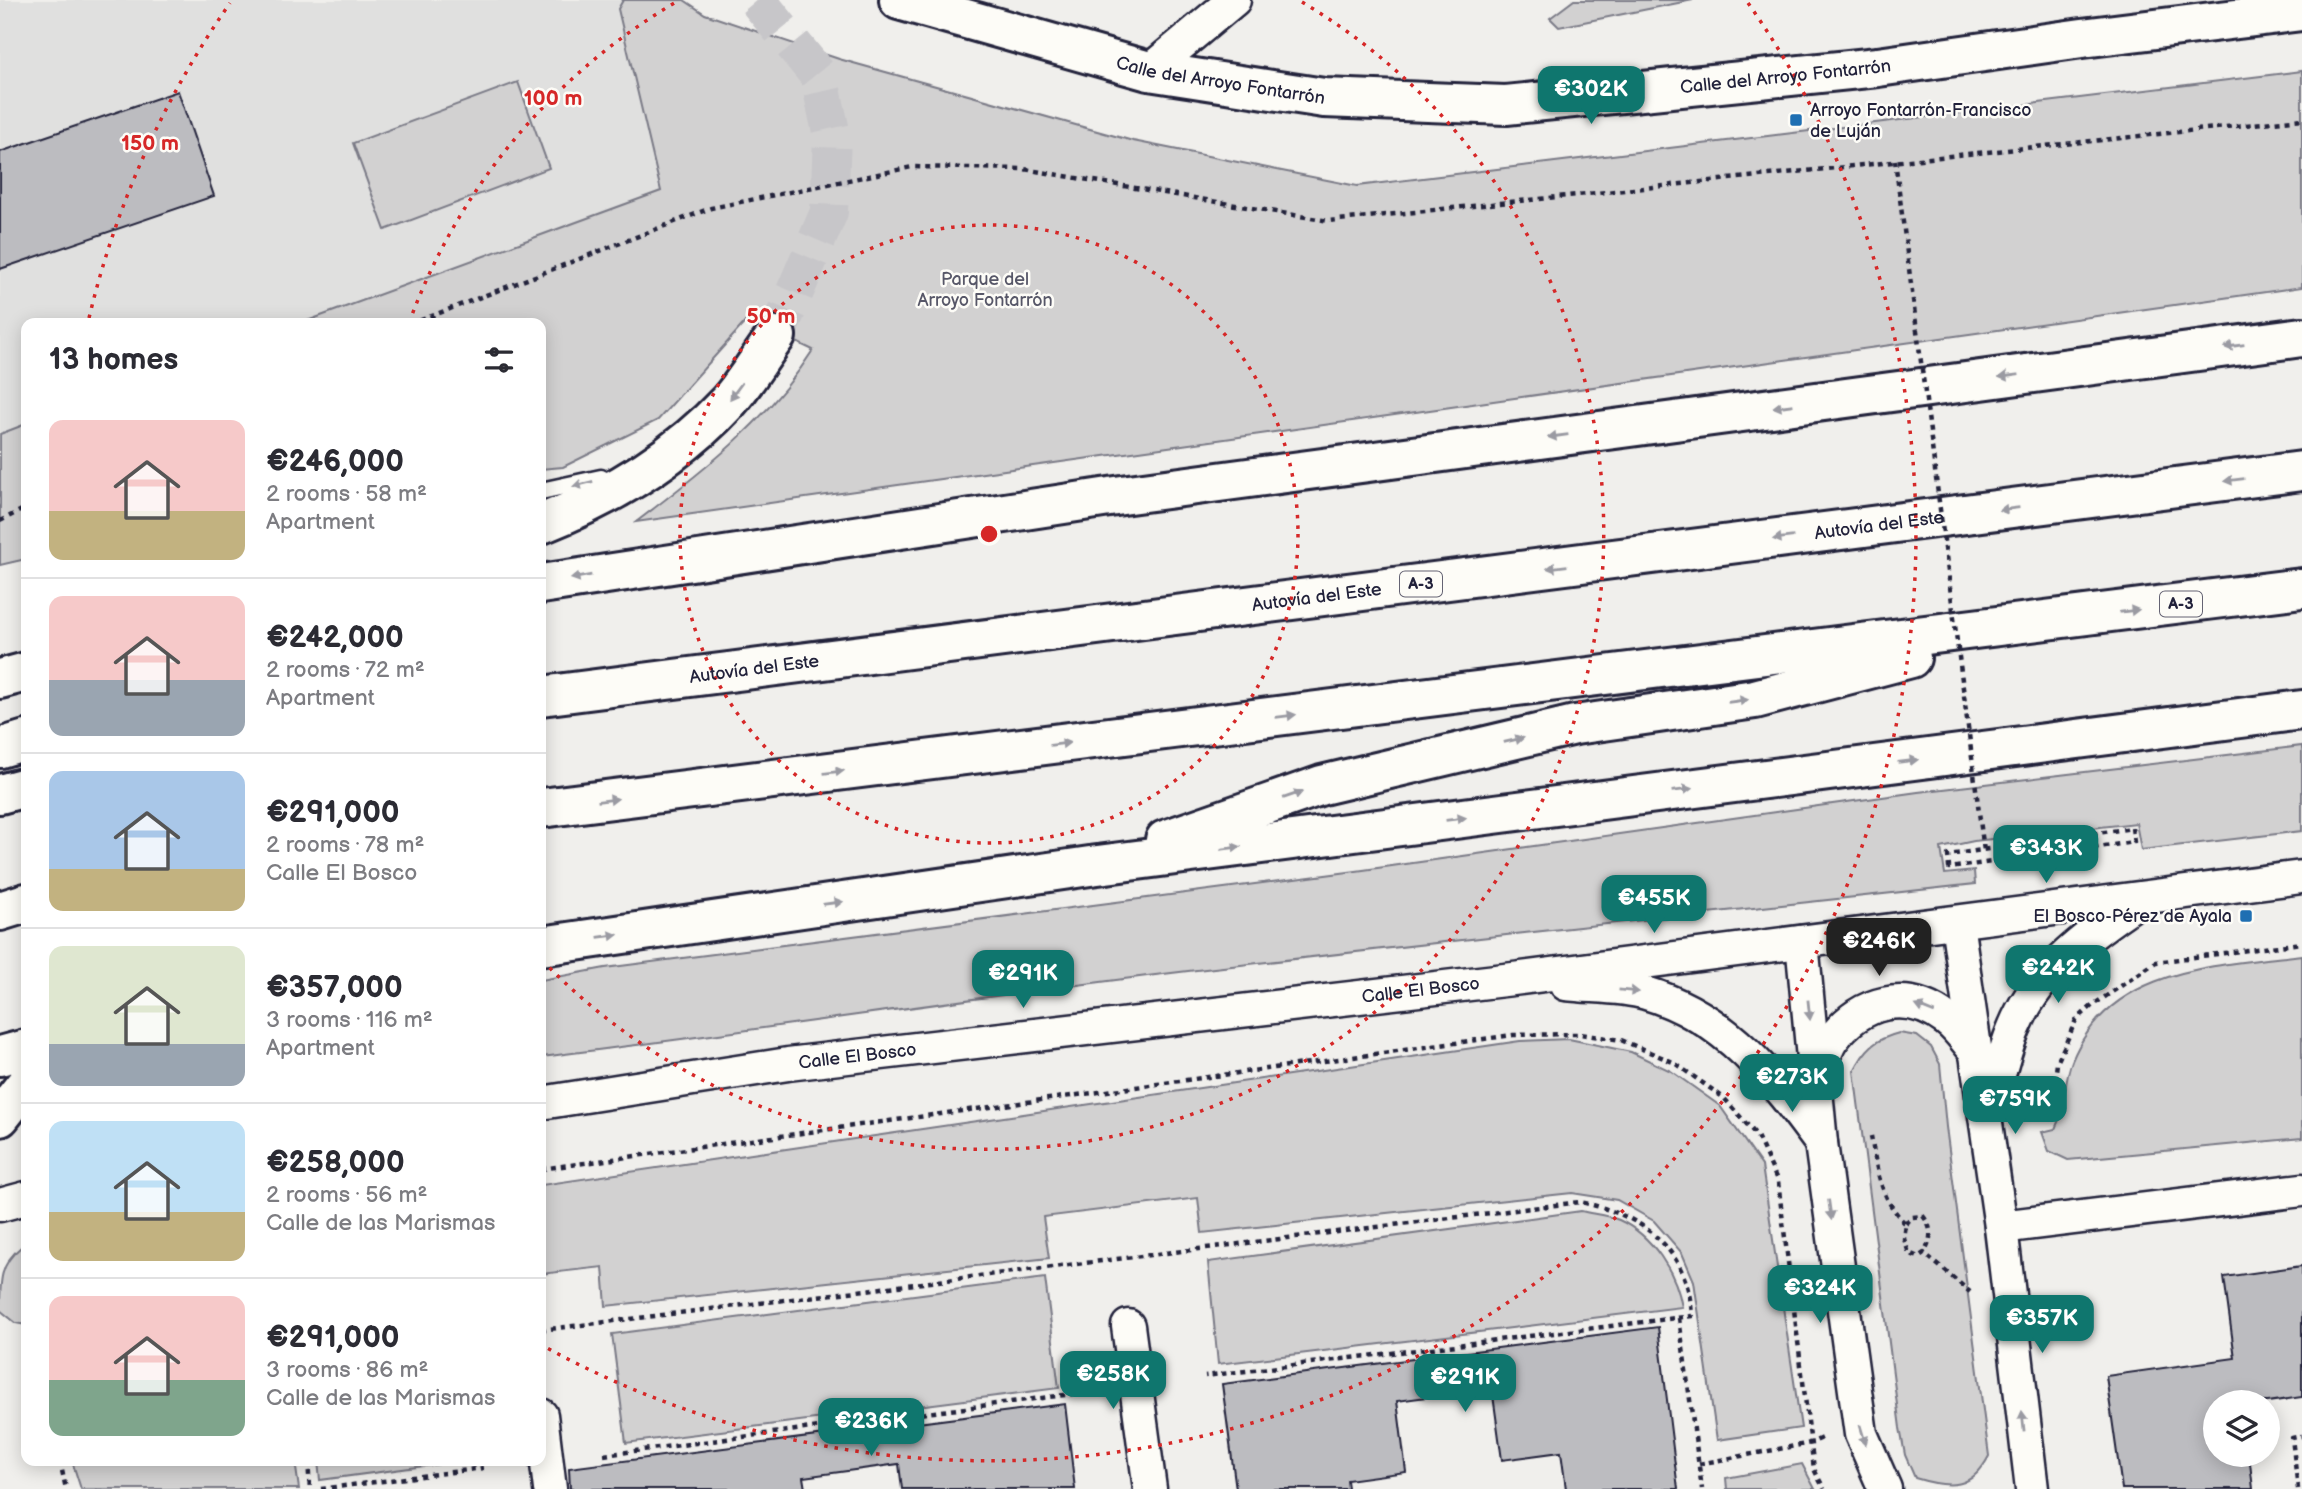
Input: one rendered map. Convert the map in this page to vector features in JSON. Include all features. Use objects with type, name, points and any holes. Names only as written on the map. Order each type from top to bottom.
[{"type":"main road","name":"Calle del Arroyo Fontarrón","points":[[899,0],[1149,71],[1324,98],[1506,105],[1878,68],[2082,38],[2302,11]]},
{"type":"main road","points":[[546,522],[592,504],[671,456],[730,400],[776,336]]},
{"type":"main road","points":[[546,583],[1129,494],[2302,337]]},
{"type":"main road","name":"Autovía del Este","points":[[546,695],[2302,471]]},
{"type":"main road","name":"A-3","points":[[546,807],[2302,588]]},
{"type":"main road","points":[[1090,866],[1322,785],[1574,725],[1755,699],[2061,620]]},
{"type":"main road","points":[[0,679],[21,673]]},
{"type":"main road","points":[[546,945],[1090,866],[2302,710]]},
{"type":"main road","points":[[0,747],[21,741]]},
{"type":"main road","points":[[0,794],[21,788]]},
{"type":"main road","points":[[0,911],[21,905]]},
{"type":"main road","points":[[0,1056],[21,1050]]},
{"type":"main road","points":[[0,1117],[21,1090]]},
{"type":"street","points":[[1149,71],[1234,0]]},
{"type":"street","name":"Calle El Bosco","points":[[546,1102],[788,1064],[1513,979],[2302,877]]},
{"type":"street","points":[[1987,1119],[2014,1028],[2031,996],[2088,935],[2141,898]]},
{"type":"street","points":[[1957,923],[1987,1119],[2032,1489]]},
{"type":"street","points":[[1802,942],[1821,1143],[1861,1434],[1885,1489]]},
{"type":"street","points":[[1513,979],[1644,992],[1689,1010],[1726,1033],[1758,1061],[1821,1143]]},
{"type":"street","points":[[1816,1080],[1830,1042],[1854,1015],[1878,1004],[1899,1002],[1922,1007],[1947,1020],[1976,1052]]},
{"type":"street","points":[[2001,1227],[2302,1190]]},
{"type":"street","points":[[0,1205],[21,1199]]},
{"type":"street","points":[[1128,1326],[1150,1489]]},
{"type":"street","points":[[546,1456],[550,1489]]},
{"type":"street","points":[[2008,1489],[2027,1457]]},
{"type":"lane","points":[[546,490],[581,485],[671,456]]},
{"type":"path","points":[[427,318],[711,208],[912,167],[1024,169],[1329,221],[2302,119]]},
{"type":"path","points":[[1895,160],[1984,850]]},
{"type":"path","points":[[0,521],[21,510]]},
{"type":"path","points":[[2132,828],[2134,842],[1949,868],[1948,855],[1984,850],[2132,828]]},
{"type":"path","points":[[2019,1119],[2051,1114],[2057,1063],[2076,1020],[2155,962],[2302,943]]},
{"type":"path","points":[[546,1168],[1513,1035],[1580,1034],[1621,1040],[1673,1062],[1724,1098],[1757,1136],[1778,1182],[1814,1469],[1824,1489]]},
{"type":"path","points":[[1871,1136],[1879,1183],[1892,1210],[1906,1224]]},
{"type":"path","points":[[546,1329],[1580,1202],[1611,1209],[1640,1222],[1666,1246],[1682,1272],[1691,1301],[1692,1316],[1205,1376]]},
{"type":"path","points":[[1923,1216],[1929,1224],[1931,1235],[1924,1253],[1918,1257],[1909,1253],[1904,1239],[1906,1224],[1912,1217],[1923,1216]]},
{"type":"path","points":[[1924,1253],[1979,1299]]},
{"type":"path","points":[[1679,1318],[1702,1489]]},
{"type":"path","points":[[604,1455],[1080,1393]]},
{"type":"path","points":[[1699,1464],[1811,1443],[1828,1436]]},
{"type":"path","points":[[2298,1489],[2292,1438],[2302,1436]]},
{"type":"path","points":[[61,1466],[66,1489]]},
{"type":"path","points":[[308,1466],[310,1489]]},
{"type":"path","points":[[321,1489],[483,1468]]},
{"type":"shaded area","points":[[0,0],[623,0],[618,10],[662,191],[315,318],[21,318],[21,426],[0,434]]},
{"type":"green space","name":"Parque del Arroyo Fontarrón","points":[[623,0],[684,0],[705,14],[839,59],[1133,141],[1357,186],[2302,71],[2302,287],[636,522],[709,464],[755,422],[776,400],[813,350],[748,319],[658,420],[563,467],[546,469],[546,318],[315,318],[661,191],[618,9]]},
{"type":"green space","points":[[1574,0],[1693,0],[1559,27],[1550,18]]},
{"type":"green space","points":[[518,82],[549,168],[385,230],[353,143]]},
{"type":"green space","points":[[21,426],[21,560],[0,565],[0,434]]},
{"type":"green space","points":[[2302,746],[2302,831],[2141,850],[2136,823],[1974,841],[1941,848],[1945,874],[1974,871],[1975,884],[1188,971],[546,1056],[546,979],[605,968],[1356,871],[1918,792]]},
{"type":"green space","points":[[2302,955],[2302,1138],[2068,1160],[2049,1151],[2042,1132],[2055,1129],[2059,1121],[2072,1061],[2089,1030],[2112,1006],[2139,989],[2169,977],[2235,963]]},
{"type":"green space","points":[[1899,1033],[1917,1036],[1931,1047],[1940,1064],[1989,1456],[1975,1475],[1959,1484],[1939,1484],[1915,1478],[1905,1455],[1900,1428],[1854,1071],[1872,1046],[1883,1038]]},
{"type":"green space","points":[[1569,1039],[1631,1052],[1671,1071],[1720,1106],[1762,1166],[1801,1428],[1717,1440],[1694,1281],[1682,1253],[1654,1221],[1617,1200],[1572,1193],[1202,1233],[1198,1198],[1043,1217],[1049,1258],[606,1306],[603,1267],[546,1273],[546,1184],[1520,1041]]},
{"type":"green space","points":[[1581,1211],[1615,1218],[1642,1235],[1668,1268],[1682,1307],[1218,1364],[1208,1262]]},
{"type":"green space","points":[[21,1247],[21,1324],[0,1310],[3,1274],[14,1253]]},
{"type":"green space","points":[[1045,1278],[1059,1388],[626,1443],[612,1334]]},
{"type":"green space","points":[[1802,1464],[1815,1489],[1727,1489],[1726,1478]]},
{"type":"green space","points":[[74,1466],[296,1466],[299,1489],[81,1489]]},
{"type":"green space","points":[[319,1466],[425,1466],[320,1480]]},
{"type":"building","points":[[178,91],[214,196],[0,269],[0,152]]},
{"type":"building","points":[[2302,1266],[2302,1397],[2280,1400],[2280,1390],[2203,1390],[2203,1467],[2250,1467],[2253,1489],[2122,1489],[2106,1376],[2235,1358],[2224,1277]]},
{"type":"building","points":[[1658,1327],[1678,1489],[1566,1489],[1561,1452],[1502,1460],[1492,1388],[1397,1401],[1406,1472],[1347,1480],[1348,1489],[1236,1489],[1222,1384]]},
{"type":"building","points":[[1065,1404],[1075,1489],[902,1489],[899,1464],[803,1477],[805,1489],[570,1489],[569,1468]]},
{"type":"tunnel","points":[[757,0],[819,76],[832,136],[829,212],[776,336]]},
{"type":"place","name":"Arroyo Fontarrón-Francisco de Luján","points":[[1796,120]]},
{"type":"place","name":"El Bosco-Pérez de Ayala","points":[[2246,916]]}]
